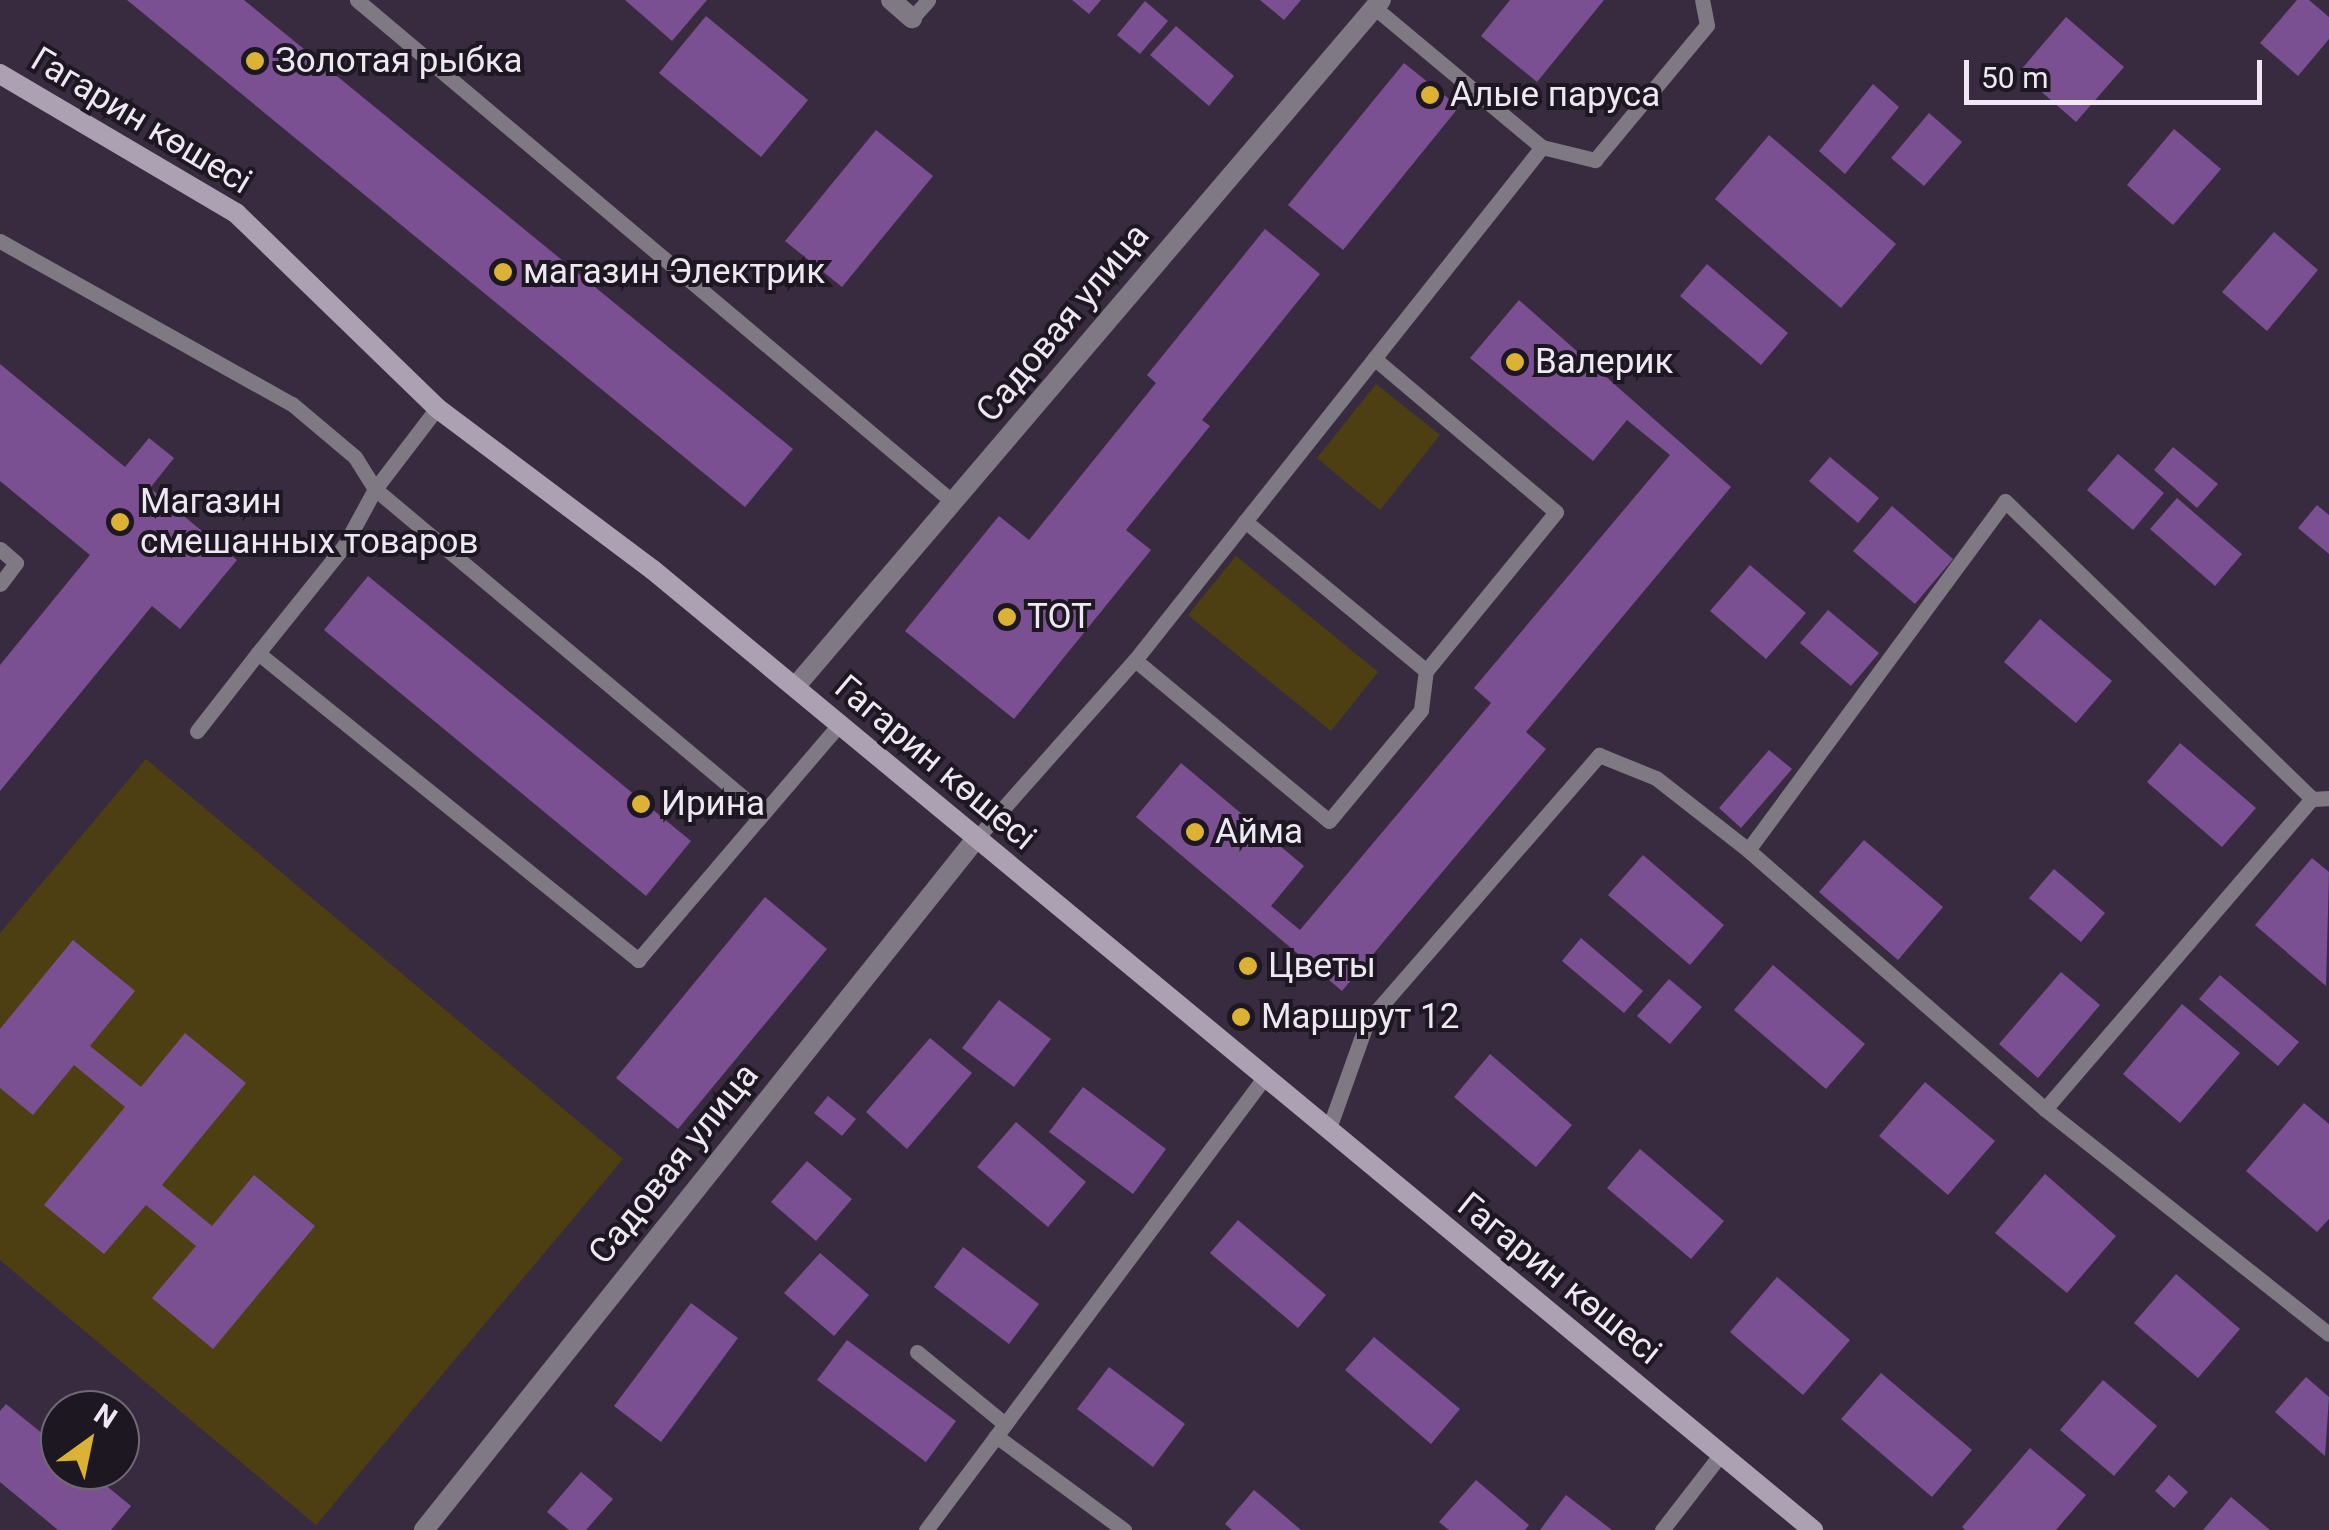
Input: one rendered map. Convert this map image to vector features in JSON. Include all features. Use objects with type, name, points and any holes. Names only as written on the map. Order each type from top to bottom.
[{"type":"street","points":[[891,0],[912,18]]},
{"type":"street","name":"Садовая улица","points":[[794,688],[1378,4]]},
{"type":"street","name":"Гагарин көшесі","points":[[0,74],[236,213],[437,408],[654,570],[974,840],[1812,1530]]},
{"type":"street","name":"Садовая улица","points":[[424,1530],[974,840]]},
{"type":"lane","points":[[357,0],[953,502]]},
{"type":"lane","points":[[912,18],[928,0]]},
{"type":"lane","points":[[1378,4],[1542,147],[1595,160],[1707,25],[1702,0]]},
{"type":"lane","points":[[974,840],[1135,660],[1542,147]]},
{"type":"lane","points":[[0,241],[292,404],[355,457],[375,489],[763,814]]},
{"type":"lane","points":[[1135,660],[1329,821],[1421,710],[1426,672],[1556,512],[1374,358]]},
{"type":"lane","points":[[197,731],[344,546],[375,489],[437,408]]},
{"type":"lane","points":[[1748,850],[2005,502],[2321,798],[2046,1108]]},
{"type":"lane","points":[[1245,521],[1426,672]]},
{"type":"lane","points":[[0,550],[16,563],[0,584]]},
{"type":"lane","points":[[258,652],[638,960],[840,725]]},
{"type":"lane","points":[[1328,1131],[1367,1022],[1599,755],[1656,778],[1748,850],[2046,1108],[2329,1334]]},
{"type":"lane","points":[[926,1530],[1264,1078]]},
{"type":"lane","points":[[917,1352],[1001,1430],[1124,1530]]},
{"type":"lane","points":[[1662,1530],[1721,1454]]},
{"type":"shaded area","points":[[1376,384],[1440,435],[1380,510],[1317,458]]},
{"type":"shaded area","points":[[1236,556],[1378,672],[1331,731],[1188,615]]},
{"type":"shaded area","points":[[146,759],[623,1159],[316,1525],[0,1260],[0,933]]},
{"type":"building","points":[[127,0],[244,0],[793,449],[745,507]]},
{"type":"building","points":[[625,0],[707,0],[672,41]]},
{"type":"building","points":[[1072,0],[1101,0],[1089,14]]},
{"type":"building","points":[[1260,0],[1301,0],[1284,20]]},
{"type":"building","points":[[1510,0],[1604,0],[1537,82],[1481,36]]},
{"type":"building","points":[[2297,0],[2309,0],[2329,17],[2329,39],[2298,76],[2260,43]]},
{"type":"building","points":[[1145,1],[1168,21],[1140,54],[1117,35]]},
{"type":"building","points":[[706,16],[808,100],[761,157],[659,73]]},
{"type":"building","points":[[2066,17],[2124,67],[2076,122],[2019,72]]},
{"type":"building","points":[[1176,26],[1234,76],[1209,106],[1150,55]]},
{"type":"building","points":[[1404,63],[1459,107],[1343,250],[1288,205]]},
{"type":"building","points":[[1873,84],[1899,107],[1845,174],[1819,151]]},
{"type":"building","points":[[1929,113],[1962,142],[1924,186],[1891,158]]},
{"type":"building","points":[[2174,129],[2221,169],[2173,225],[2127,185]]},
{"type":"building","points":[[876,130],[933,176],[842,287],[785,241]]},
{"type":"building","points":[[1769,135],[1896,244],[1841,308],[1715,199]]},
{"type":"building","points":[[1265,229],[1320,274],[1202,420],[1210,426],[1126,530],[1151,550],[1014,719],[905,631],[999,516],[1029,540],[1156,383],[1147,375]]},
{"type":"building","points":[[2274,232],[2318,270],[2267,331],[2222,292]]},
{"type":"building","points":[[1707,264],[1788,333],[1761,365],[1680,296]]},
{"type":"building","points":[[1519,300],[1731,487],[1526,732],[1546,749],[1342,991],[1136,817],[1181,763],[1304,866],[1271,906],[1300,930],[1491,703],[1474,688],[1670,455],[1627,420],[1593,461],[1470,358]]},
{"type":"building","name":"Магазин смешанных товаров","points":[[0,364],[125,467],[149,438],[174,458],[150,488],[237,560],[180,629],[152,606],[0,791],[0,665],[90,555],[0,481]]},
{"type":"building","points":[[2173,447],[2218,484],[2197,508],[2154,470]]},
{"type":"building","points":[[2118,454],[2164,493],[2133,530],[2087,490]]},
{"type":"building","points":[[1830,457],[1879,498],[1858,523],[1809,481]]},
{"type":"building","points":[[2177,498],[2242,554],[2215,586],[2150,529]]},
{"type":"building","points":[[2317,505],[2329,515],[2329,554],[2298,528]]},
{"type":"building","points":[[1892,506],[1953,559],[1915,604],[1853,551]]},
{"type":"building","points":[[1750,565],[1806,613],[1766,659],[1710,611]]},
{"type":"building","points":[[368,576],[691,841],[646,896],[324,630]]},
{"type":"building","points":[[1828,610],[1879,653],[1851,686],[1800,643]]},
{"type":"building","points":[[2040,619],[2112,681],[2076,723],[2004,662]]},
{"type":"building","points":[[2180,743],[2256,808],[2222,847],[2147,782]]},
{"type":"building","points":[[1769,750],[1792,769],[1741,828],[1719,808]]},
{"type":"building","points":[[1864,840],[1943,907],[1898,960],[1819,892]]},
{"type":"building","points":[[1643,855],[1724,925],[1690,965],[1608,895]]},
{"type":"building","points":[[2312,858],[2329,872],[2326,986],[2255,925]]},
{"type":"building","points":[[2054,869],[2105,913],[2081,942],[2029,898]]},
{"type":"building","points":[[765,897],[827,949],[678,1129],[616,1078]]},
{"type":"building","points":[[1581,938],[1643,991],[1624,1013],[1562,961]]},
{"type":"building","points":[[73,940],[135,991],[90,1046],[141,1087],[185,1033],[246,1083],[162,1185],[212,1226],[254,1175],[315,1226],[213,1349],[152,1298],[196,1246],[146,1205],[104,1254],[44,1205],[125,1107],[74,1065],[33,1115],[0,1088],[0,1029]]},
{"type":"building","points":[[1773,965],[1865,1044],[1826,1089],[1734,1010]]},
{"type":"building","points":[[2061,972],[2100,1005],[2038,1078],[1999,1044]]},
{"type":"building","points":[[2220,975],[2299,1042],[2278,1066],[2199,999]]},
{"type":"building","points":[[1669,979],[1702,1007],[1670,1044],[1637,1016]]},
{"type":"building","points":[[999,1000],[1051,1039],[1014,1087],[962,1048]]},
{"type":"building","points":[[2182,1004],[2240,1053],[2180,1123],[2123,1074]]},
{"type":"building","points":[[930,1038],[972,1073],[907,1149],[866,1112]]},
{"type":"building","points":[[1490,1054],[1572,1125],[1536,1167],[1454,1097]]},
{"type":"building","points":[[1925,1082],[1995,1141],[1948,1195],[1879,1136]]},
{"type":"building","points":[[1083,1087],[1166,1149],[1133,1194],[1049,1132]]},
{"type":"building","points":[[828,1096],[856,1119],[842,1136],[814,1113]]},
{"type":"building","points":[[2304,1103],[2329,1124],[2329,1219],[2317,1232],[2246,1171]]},
{"type":"building","points":[[1016,1122],[1086,1182],[1048,1227],[977,1167]]},
{"type":"building","points":[[1640,1149],[1724,1221],[1691,1259],[1607,1188]]},
{"type":"building","points":[[807,1161],[852,1199],[816,1241],[771,1202]]},
{"type":"building","points":[[2045,1174],[2116,1236],[2067,1293],[1995,1233]]},
{"type":"building","points":[[1238,1220],[1326,1295],[1298,1328],[1210,1253]]},
{"type":"building","points":[[963,1247],[1039,1304],[1009,1344],[934,1287]]},
{"type":"building","points":[[820,1253],[869,1295],[834,1336],[784,1293]]},
{"type":"building","points":[[2176,1274],[2240,1329],[2198,1378],[2134,1323]]},
{"type":"building","points":[[1777,1277],[1850,1340],[1803,1395],[1730,1332]]},
{"type":"building","points":[[691,1303],[738,1338],[661,1442],[614,1406]]},
{"type":"building","points":[[1374,1337],[1460,1409],[1431,1444],[1345,1370]]},
{"type":"building","points":[[847,1340],[956,1421],[926,1462],[817,1380]]},
{"type":"building","points":[[1109,1367],[1185,1424],[1153,1467],[1077,1409]]},
{"type":"building","points":[[1881,1373],[1972,1450],[1932,1497],[1841,1419]]},
{"type":"building","points":[[2306,1377],[2329,1397],[2325,1456],[2275,1412]]},
{"type":"building","points":[[2103,1380],[2157,1426],[2114,1476],[2060,1430]]},
{"type":"building","points":[[6,1404],[40,1432],[40,1490],[111,1490],[131,1506],[111,1530],[58,1530],[0,1482],[0,1411]]},
{"type":"building","points":[[2030,1448],[2086,1495],[2056,1530],[1965,1530],[1962,1527]]},
{"type":"building","points":[[581,1472],[613,1499],[586,1530],[569,1530],[547,1512]]},
{"type":"building","points":[[2169,1475],[2188,1492],[2174,1508],[2155,1491]]},
{"type":"building","points":[[1476,1480],[1529,1525],[1525,1530],[1449,1530],[1439,1522]]},
{"type":"building","points":[[1254,1490],[1301,1530],[1232,1530],[1225,1524]]},
{"type":"building","points":[[1566,1495],[1612,1530],[1540,1530]]},
{"type":"building","points":[[2231,1497],[2270,1530],[2203,1530]]},
{"type":"place","name":"Золотая рыбка","points":[[255,61]]},
{"type":"place","name":"Алые паруса","points":[[1430,95]]},
{"type":"place","name":"магазин Электрик","points":[[503,272]]},
{"type":"place","name":"Валерик","points":[[1515,362]]},
{"type":"place","name":"Магазин смешанных товаров","points":[[120,522]]},
{"type":"place","name":"ТОТ","points":[[1007,617]]},
{"type":"place","name":"Ирина","points":[[641,804]]},
{"type":"place","name":"Айма","points":[[1195,832]]},
{"type":"place","name":"Цветы","points":[[1248,966]]},
{"type":"place","name":"Маршрут 12","points":[[1241,1017]]}]
